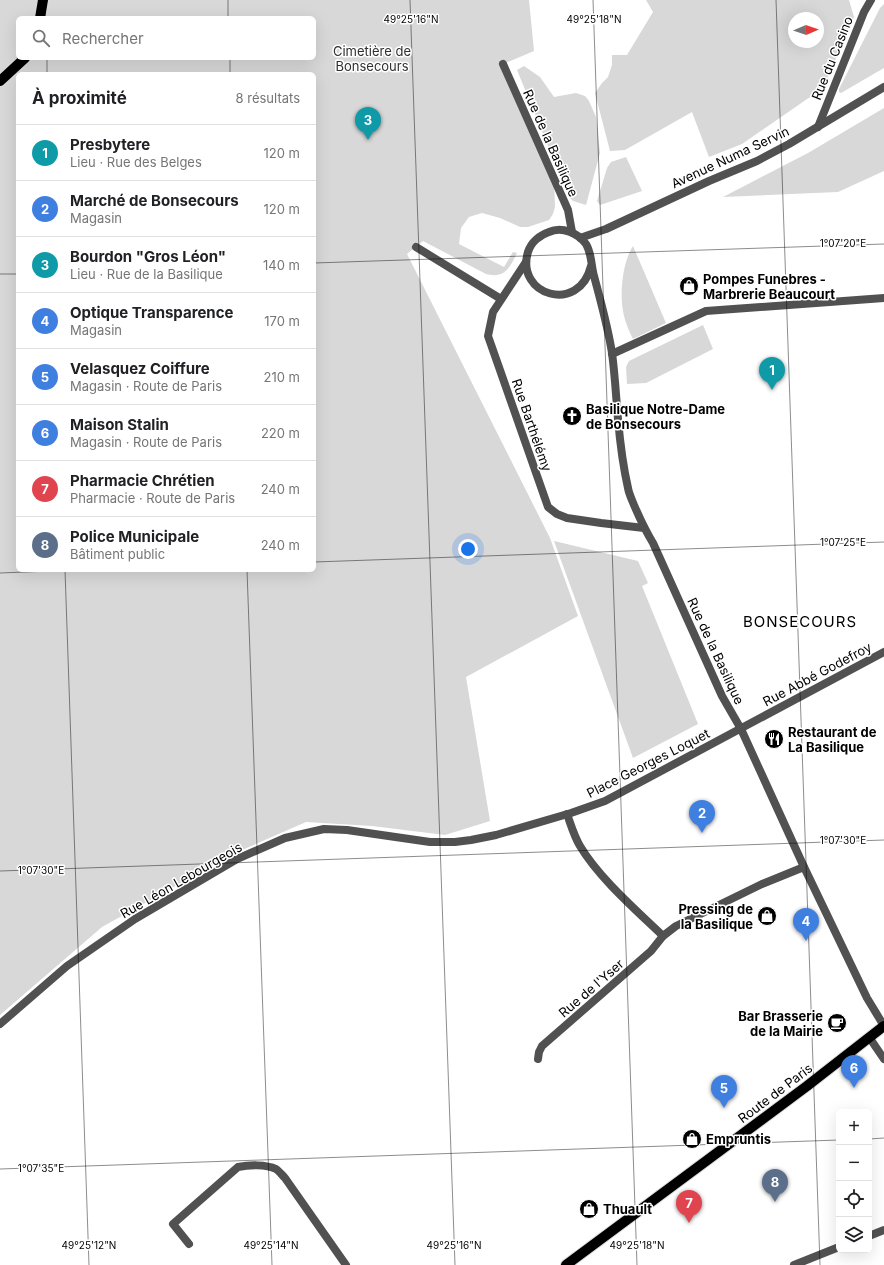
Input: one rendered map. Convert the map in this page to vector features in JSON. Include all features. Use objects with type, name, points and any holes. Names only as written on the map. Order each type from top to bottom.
[{"type":"main road","points":[[40,16],[43,0]]},
{"type":"main road","points":[[0,81],[23,60]]},
{"type":"main road","name":"Route de Paris","points":[[570,1264],[807,1086],[884,1026]]},
{"type":"street","name":"Rue du Casino","points":[[818,127],[864,12],[871,0]]},
{"type":"street","name":"Rue de la Basilique","points":[[503,64],[568,210],[572,232],[587,246],[591,255],[591,266],[606,320],[612,354],[618,420],[628,490],[644,528],[654,543],[722,696],[741,729],[804,867],[867,998],[884,1026]]},
{"type":"street","name":"Avenue Numa Servin","points":[[580,238],[606,229],[709,181],[757,161],[818,127],[858,101],[884,87]]},
{"type":"street","points":[[572,232],[562,230],[551,231],[534,241],[528,251],[526,262],[528,273],[533,283],[541,290],[552,295],[563,295],[574,292],[583,285],[589,276],[591,266]]},
{"type":"street","points":[[416,247],[501,299]]},
{"type":"street","name":"Rue Barthélémy","points":[[526,262],[493,312],[488,336],[548,507],[557,514],[567,518],[644,528]]},
{"type":"street","points":[[612,354],[706,311],[884,298]]},
{"type":"street","name":"Rue Abbé Godefroy","points":[[741,729],[884,652]]},
{"type":"street","name":"Place Georges Loquet","points":[[567,814],[605,801],[741,729]]},
{"type":"street","points":[[567,814],[573,833],[592,863],[634,908],[663,936],[676,926],[762,884],[804,867]]},
{"type":"street","name":"Rue Léon Lebourgeois","points":[[0,1024],[67,966],[135,919],[237,859],[285,838],[324,830],[346,830],[430,842],[455,842],[496,835],[567,814]]},
{"type":"street","name":"Rue de l'Yser","points":[[538,1059],[542,1046],[651,951],[663,936]]},
{"type":"street","points":[[869,1037],[884,1059]]},
{"type":"street","points":[[189,1244],[173,1224],[238,1167],[249,1165],[264,1166],[276,1169],[285,1178],[346,1265]]},
{"type":"street","points":[[872,1235],[884,1230]]},
{"type":"street","points":[[794,1265],[836,1248]]},
{"type":"green space","name":"Cimetière de Bonsecours","points":[[0,0],[529,0],[534,51],[503,64],[554,179],[555,207],[553,214],[549,220],[528,227],[520,227],[500,218],[482,213],[469,217],[461,228],[459,244],[504,267],[513,252],[517,253],[506,271],[498,275],[486,274],[423,241],[407,254],[550,538],[578,616],[466,677],[490,821],[445,835],[372,826],[306,822],[233,854],[102,927],[0,1015]]},
{"type":"green space","points":[[646,0],[849,0],[854,17],[823,88],[742,144],[709,157],[692,112],[625,150],[610,151],[595,93],[608,77],[612,65],[612,55],[627,55],[653,12]]},
{"type":"green space","points":[[884,4],[884,68],[841,93],[839,92],[839,89],[880,8]]},
{"type":"green space","points":[[524,66],[540,77],[554,97],[576,93],[585,96],[589,101],[596,117],[600,153],[586,205],[573,201],[569,197],[517,70]]},
{"type":"green space","points":[[884,108],[884,171],[838,192],[723,197],[808,153]]},
{"type":"green space","points":[[626,157],[642,191],[600,205],[597,201],[607,168],[611,162]]},
{"type":"green space","points":[[633,246],[666,323],[633,339],[622,308],[622,280],[626,261]]},
{"type":"green space","points":[[703,325],[713,349],[646,383],[627,384],[626,367],[629,361]]},
{"type":"green space","points":[[554,541],[638,561],[648,583],[642,586],[698,724],[633,758]]},
{"type":"place","name":"Bourdon \"Gros Léon\"","points":[[368,140]]},
{"type":"place","name":"Pompes Funebres - Marbrerie Beaucourt","points":[[689,286]]},
{"type":"place","name":"Presbytere","points":[[772,390]]},
{"type":"place","name":"Basilique Notre-Dame de Bonsecours","points":[[572,416]]},
{"type":"place","name":"Restaurant de La Basilique","points":[[774,739]]},
{"type":"place","name":"Marché de Bonsecours","points":[[702,833]]},
{"type":"place","name":"Pressing de la Basilique","points":[[767,916]]},
{"type":"place","name":"Optique Transparence","points":[[806,941]]},
{"type":"place","name":"Bar Brasserie de la Mairie","points":[[837,1023]]},
{"type":"place","name":"Maison Stalin","points":[[854,1088]]},
{"type":"place","name":"Velasquez Coiffure","points":[[724,1108]]},
{"type":"place","name":"Empruntis","points":[[692,1139]]},
{"type":"place","name":"Police Municipale","points":[[775,1202]]},
{"type":"place","name":"Thuault","points":[[589,1209]]},
{"type":"place","name":"Pharmacie Chrétien","points":[[689,1223]]},
{"type":"district","name":"BONSECOURS","points":[[800,621]]}]
